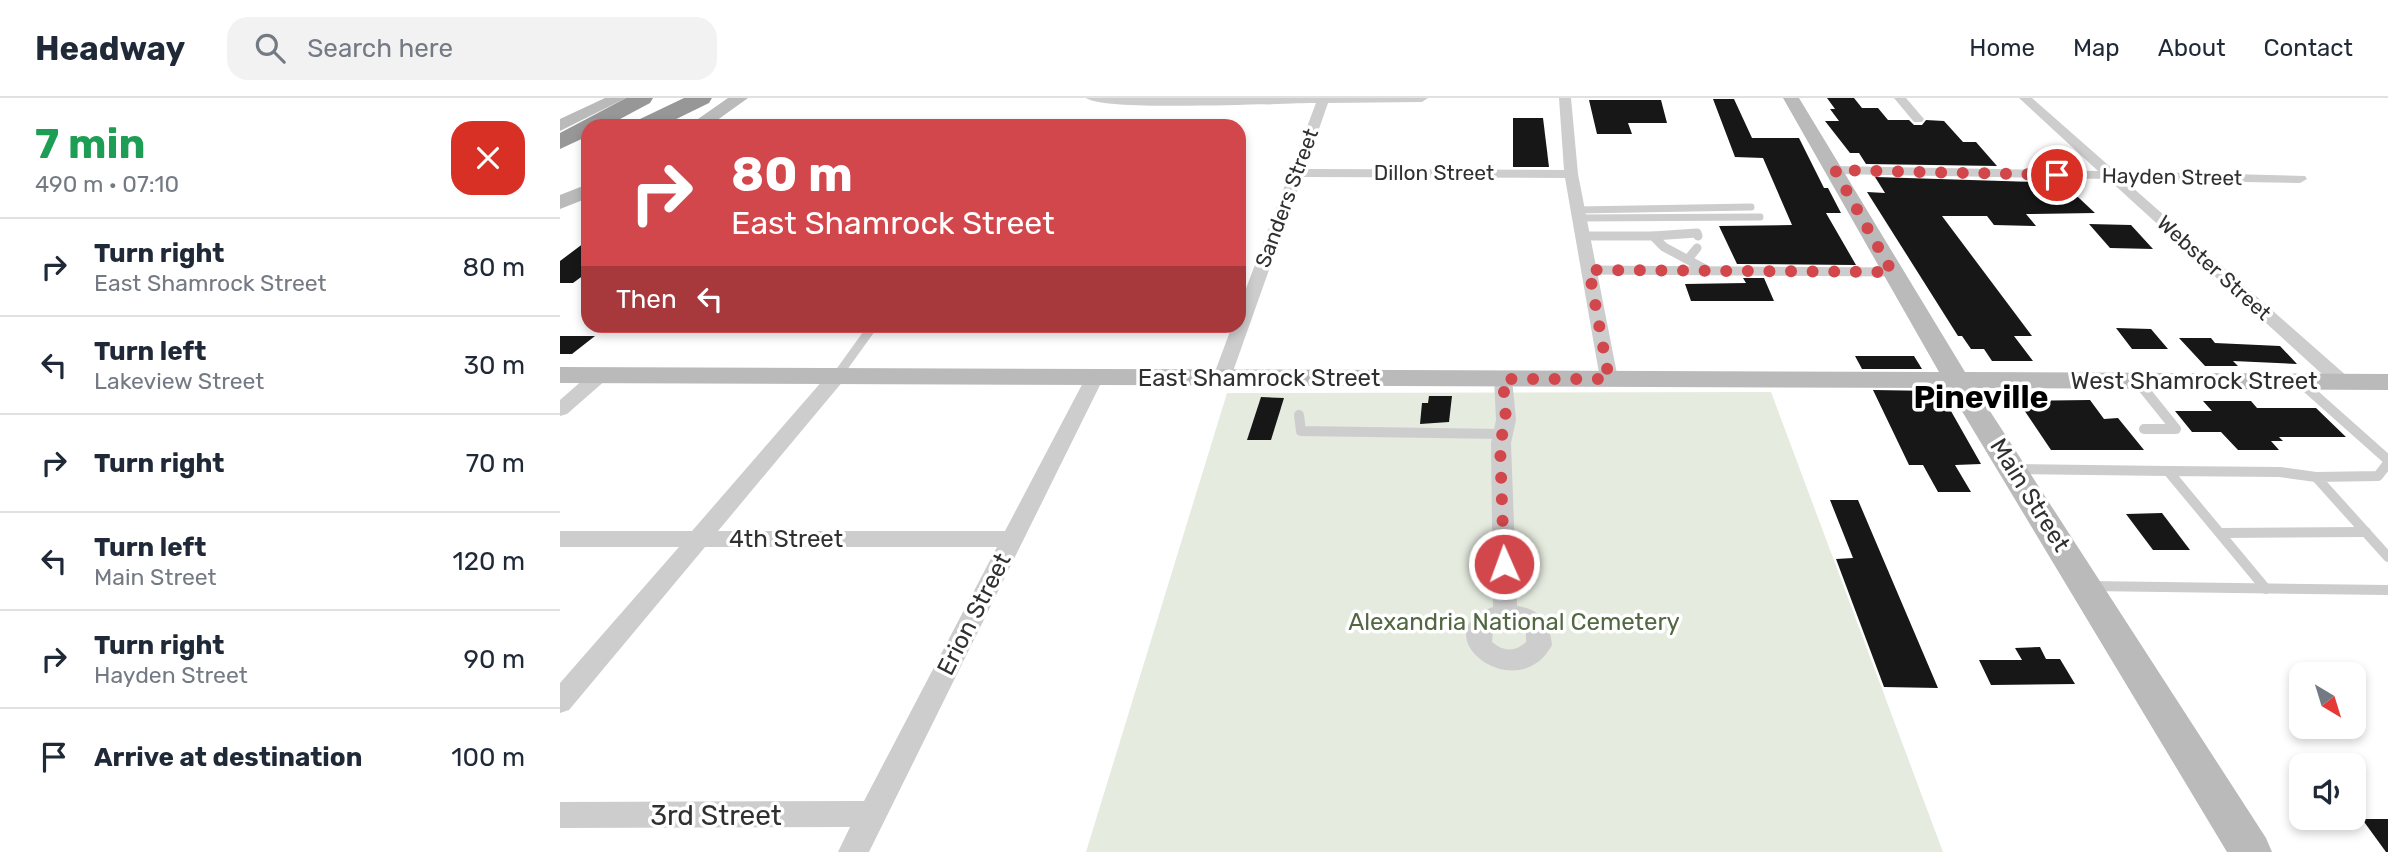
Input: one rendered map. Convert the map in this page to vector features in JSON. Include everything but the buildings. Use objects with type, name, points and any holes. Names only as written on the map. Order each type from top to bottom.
[{"type":"highway","points":[[604,119],[642,98]]},
{"type":"highway","points":[[657,119],[695,98]]},
{"type":"highway","points":[[658,119],[701,98]]},
{"type":"highway","points":[[570,154],[581,138]]},
{"type":"main road","points":[[560,126],[618,98]]},
{"type":"main road","points":[[708,119],[740,98]]},
{"type":"main road","name":"Main Street","points":[[1791,98],[1957,381],[2251,852]]},
{"type":"main road","points":[[560,203],[581,193]]},
{"type":"main road","name":"East Shamrock Street","points":[[560,375],[1957,381]]},
{"type":"main road","name":"West Shamrock Street","points":[[1957,381],[2388,382]]},
{"type":"street","points":[[1092,98],[1109,102],[1423,98]]},
{"type":"street","points":[[1565,98],[1572,174],[1609,379]]},
{"type":"street","points":[[1900,98],[1918,120]]},
{"type":"street","name":"Webster Street","points":[[2025,98],[2340,381]]},
{"type":"street","name":"Sanders Street","points":[[1246,311],[1323,99]]},
{"type":"street","name":"Hayden Street","points":[[1835,170],[2300,179]]},
{"type":"street","name":"Dillon Street","points":[[1296,173],[1572,174]]},
{"type":"street","name":"Sanders Street","points":[[1222,377],[1238,333]]},
{"type":"street","points":[[560,410],[600,375]]},
{"type":"street","points":[[560,702],[837,376]]},
{"type":"street","name":"Erion Street","points":[[853,852],[1095,377]]},
{"type":"street","points":[[1503,379],[1506,420],[1500,443],[1506,613]]},
{"type":"street","name":"4th Street","points":[[560,539],[1013,539]]},
{"type":"street","name":"3rd Street","points":[[560,815],[872,814]]},
{"type":"lane","points":[[1579,214],[1751,207]]},
{"type":"lane","points":[[1579,214],[1760,217]]},
{"type":"lane","points":[[1583,236],[1697,233],[1698,236]]},
{"type":"lane","points":[[1653,236],[1664,247],[1710,271]]},
{"type":"lane","points":[[1688,260],[1697,248]]},
{"type":"lane","points":[[1589,270],[1892,272]]},
{"type":"lane","points":[[837,376],[869,333]]},
{"type":"lane","points":[[2136,380],[2176,429],[2144,429]]},
{"type":"lane","points":[[2014,469],[2280,472],[2316,477],[2378,476],[2388,461],[2299,381]]},
{"type":"lane","points":[[1299,415],[1301,431],[1503,434]]},
{"type":"lane","points":[[2168,471],[2266,589]]},
{"type":"lane","points":[[2316,477],[2388,557]]},
{"type":"lane","points":[[2220,533],[2366,532]]},
{"type":"lane","points":[[2087,586],[2388,590]]},
{"type":"green space","name":"Alexandria National Cemetery","points":[[1771,392],[1943,852],[1086,852],[1227,393]]},
{"type":"district","name":"Pineville","points":[[1981,397]]},
{"type":"route","points":[[1504,564],[1500,443],[1506,420],[1503,379],[1609,379],[1589,270],[1892,272],[1835,170],[2057,175]]}]
